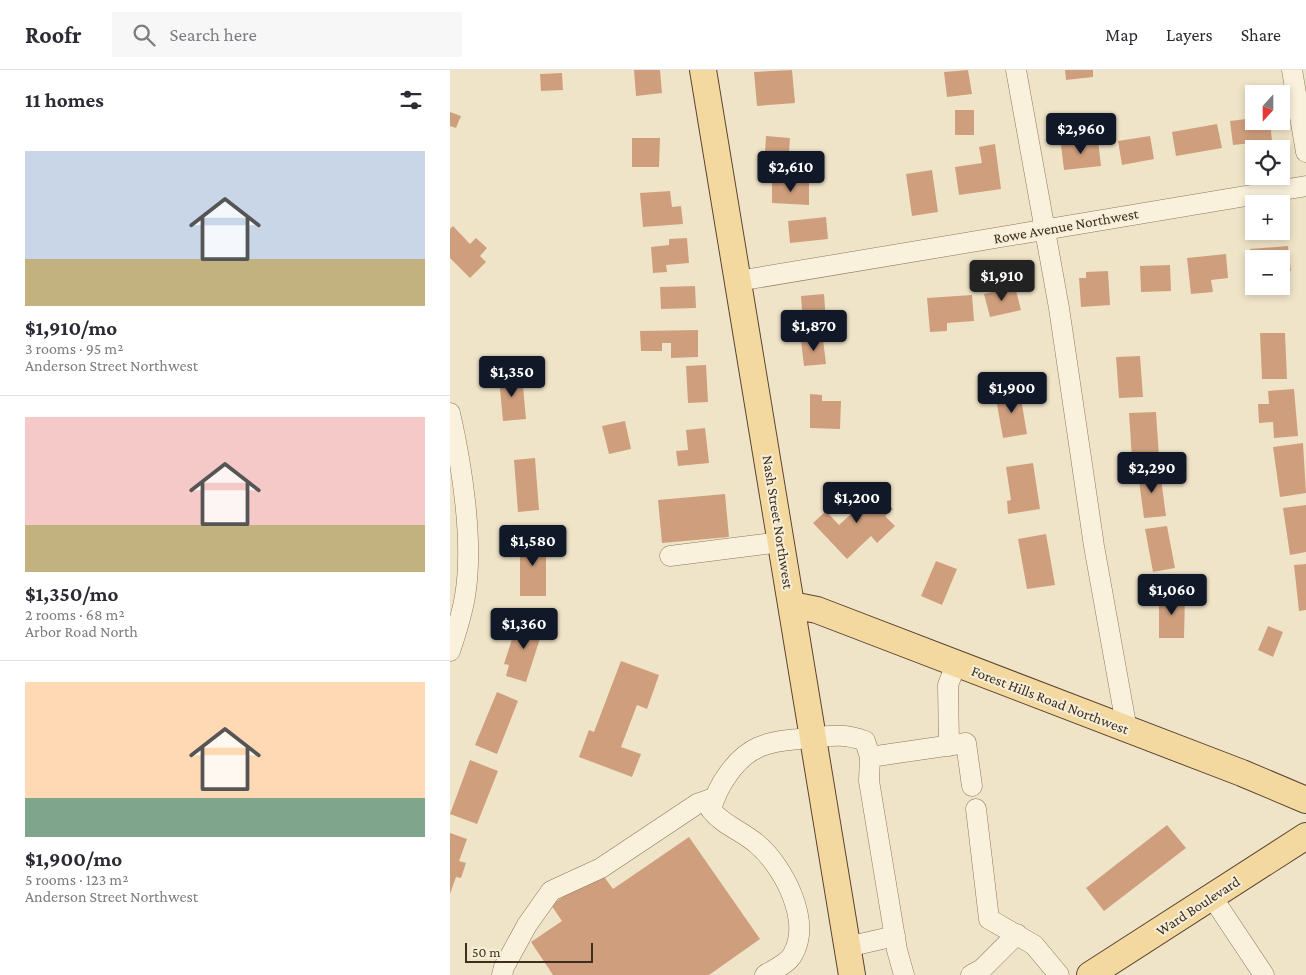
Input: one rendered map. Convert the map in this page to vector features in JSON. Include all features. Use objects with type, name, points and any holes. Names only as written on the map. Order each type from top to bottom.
[{"type":"main road","name":"Nash Street Northwest","points":[[703,70],[852,975]]},
{"type":"main road","name":"Forest Hills Road Northwest","points":[[792,605],[817,610],[1306,800]]},
{"type":"main road","name":"Ward Boulevard","points":[[1090,975],[1306,836]]},
{"type":"street","points":[[1016,70],[1059,308],[1094,546],[1127,730]]},
{"type":"street","points":[[1292,70],[1306,152]]},
{"type":"street","name":"Rowe Avenue Northwest","points":[[738,281],[1306,186]]},
{"type":"street","points":[[450,413],[465,512],[468,562],[465,595],[450,651]]},
{"type":"street","points":[[670,556],[781,542]]},
{"type":"street","points":[[949,746],[948,685],[956,664]]},
{"type":"street","points":[[765,975],[787,962],[793,954],[797,942],[798,919],[795,899],[772,859],[741,832],[719,820],[711,810],[714,798],[736,764],[748,753],[760,746],[780,741],[846,734],[865,741],[870,757],[869,781],[895,936],[904,975]]},
{"type":"street","points":[[870,757],[966,743],[972,786]]},
{"type":"street","points":[[502,975],[504,967],[527,925],[551,891],[601,868],[697,804],[714,798]]},
{"type":"street","points":[[976,809],[989,919],[1034,945],[1058,975]]},
{"type":"street","points":[[1212,897],[1264,975]]},
{"type":"street","points":[[971,975],[982,969],[1017,934]]},
{"type":"street","points":[[847,947],[895,936]]},
{"type":"building","points":[[634,70],[660,70],[662,93],[636,96]]},
{"type":"building","points":[[792,70],[795,103],[757,106],[754,72]]},
{"type":"building","points":[[968,70],[972,94],[947,97],[944,72]]},
{"type":"building","points":[[1065,70],[1093,70],[1093,77],[1066,80]]},
{"type":"building","points":[[562,73],[563,90],[541,91],[540,74]]},
{"type":"building","points":[[955,110],[974,110],[974,135],[955,135]]},
{"type":"building","points":[[450,112],[461,116],[456,128],[450,126]]},
{"type":"building","points":[[1245,119],[1245,130],[1271,130],[1272,140],[1245,140],[1245,144],[1233,145],[1230,121]]},
{"type":"building","points":[[1217,124],[1222,148],[1176,156],[1172,132]]},
{"type":"building","points":[[766,136],[790,138],[788,168],[764,167]]},
{"type":"building","points":[[1150,136],[1154,159],[1122,165],[1118,141]]},
{"type":"building","points":[[632,138],[660,138],[659,167],[632,167]]},
{"type":"building","points":[[1098,140],[1101,166],[1064,170],[1061,145]]},
{"type":"building","points":[[995,144],[1001,189],[959,195],[955,167],[982,163],[979,147]]},
{"type":"building","points":[[932,170],[938,212],[912,216],[906,174]]},
{"type":"building","points":[[772,182],[809,183],[809,205],[772,203]]},
{"type":"building","points":[[670,191],[672,207],[681,206],[683,224],[643,227],[640,193]]},
{"type":"building","points":[[826,217],[828,239],[790,243],[788,221]]},
{"type":"building","points":[[453,226],[470,244],[476,238],[487,248],[480,256],[486,262],[470,278],[450,258],[450,229]]},
{"type":"building","points":[[687,238],[689,263],[666,265],[667,272],[653,273],[651,247],[669,245],[669,239]]},
{"type":"building","points":[[1288,246],[1288,250],[1250,250]]},
{"type":"building","points":[[1226,254],[1228,278],[1211,280],[1213,292],[1191,294],[1187,258]]},
{"type":"building","points":[[1170,265],[1171,291],[1141,292],[1140,266]]},
{"type":"building","points":[[1108,271],[1110,305],[1081,307],[1079,278],[1086,278],[1086,272]]},
{"type":"building","points":[[695,286],[696,308],[661,309],[660,287]]},
{"type":"building","points":[[1015,287],[1021,310],[990,317],[984,294]]},
{"type":"building","points":[[824,294],[826,322],[803,324],[801,296]]},
{"type":"building","points":[[972,295],[974,321],[947,323],[947,331],[930,332],[927,298]]},
{"type":"building","points":[[698,330],[698,357],[671,358],[671,343],[662,343],[662,351],[641,351],[640,331]]},
{"type":"building","points":[[1260,333],[1285,333],[1287,379],[1262,379]]},
{"type":"building","points":[[823,339],[826,364],[804,366],[801,341]]},
{"type":"building","points":[[1140,356],[1143,397],[1119,398],[1116,357]]},
{"type":"building","points":[[706,365],[708,402],[688,403],[686,366]]},
{"type":"building","points":[[522,376],[526,419],[503,421],[499,378]]},
{"type":"building","points":[[1019,387],[1027,434],[1003,438],[996,399],[1006,397],[1005,390]]},
{"type":"building","points":[[1294,389],[1298,436],[1274,438],[1273,422],[1259,423],[1258,404],[1269,404],[1268,391]]},
{"type":"building","points":[[810,394],[822,395],[822,401],[841,401],[840,429],[810,428]]},
{"type":"building","points":[[1156,412],[1159,457],[1132,459],[1129,413]]},
{"type":"building","points":[[625,421],[631,449],[609,454],[602,426]]},
{"type":"building","points":[[705,428],[709,463],[678,466],[676,451],[688,450],[686,430]]},
{"type":"building","points":[[1303,443],[1306,493],[1280,497],[1273,447]]},
{"type":"building","points":[[535,458],[539,510],[518,512],[514,460]]},
{"type":"building","points":[[1033,463],[1040,509],[1008,514],[1007,501],[1011,500],[1006,467]]},
{"type":"building","points":[[1160,471],[1166,516],[1144,518],[1138,473]]},
{"type":"building","points":[[861,488],[875,504],[882,497],[893,509],[885,516],[895,526],[877,543],[871,536],[847,559],[813,523],[826,511],[839,525],[852,513],[844,504]]},
{"type":"building","points":[[725,494],[729,537],[662,543],[658,500]]},
{"type":"building","points":[[1306,505],[1306,552],[1290,555],[1283,508]]},
{"type":"building","points":[[1167,526],[1175,568],[1153,572],[1145,529]]},
{"type":"building","points":[[1046,534],[1055,585],[1027,589],[1018,539]]},
{"type":"building","points":[[520,538],[546,538],[546,596],[520,596]]},
{"type":"building","points":[[936,561],[957,569],[942,605],[921,596]]},
{"type":"building","points":[[1306,564],[1306,610],[1299,611],[1294,565]]},
{"type":"building","points":[[1159,594],[1185,594],[1184,638],[1159,638]]},
{"type":"building","points":[[525,617],[545,623],[526,682],[506,676],[509,665],[504,664],[513,636],[519,637]]},
{"type":"building","points":[[1268,626],[1283,632],[1273,657],[1258,650]]},
{"type":"building","points":[[621,661],[659,675],[647,709],[637,705],[621,747],[641,754],[632,777],[579,757],[589,730],[594,732]]},
{"type":"building","points":[[497,692],[518,701],[497,754],[475,745]]},
{"type":"building","points":[[470,760],[498,771],[477,824],[450,814]]},
{"type":"building","points":[[1167,825],[1186,848],[1104,911],[1086,888]]},
{"type":"building","points":[[450,833],[467,839],[459,861],[466,863],[461,878],[456,877],[450,894]]},
{"type":"building","points":[[689,837],[760,939],[709,975],[553,975],[531,942],[562,921],[551,905],[600,871],[613,889]]}]
